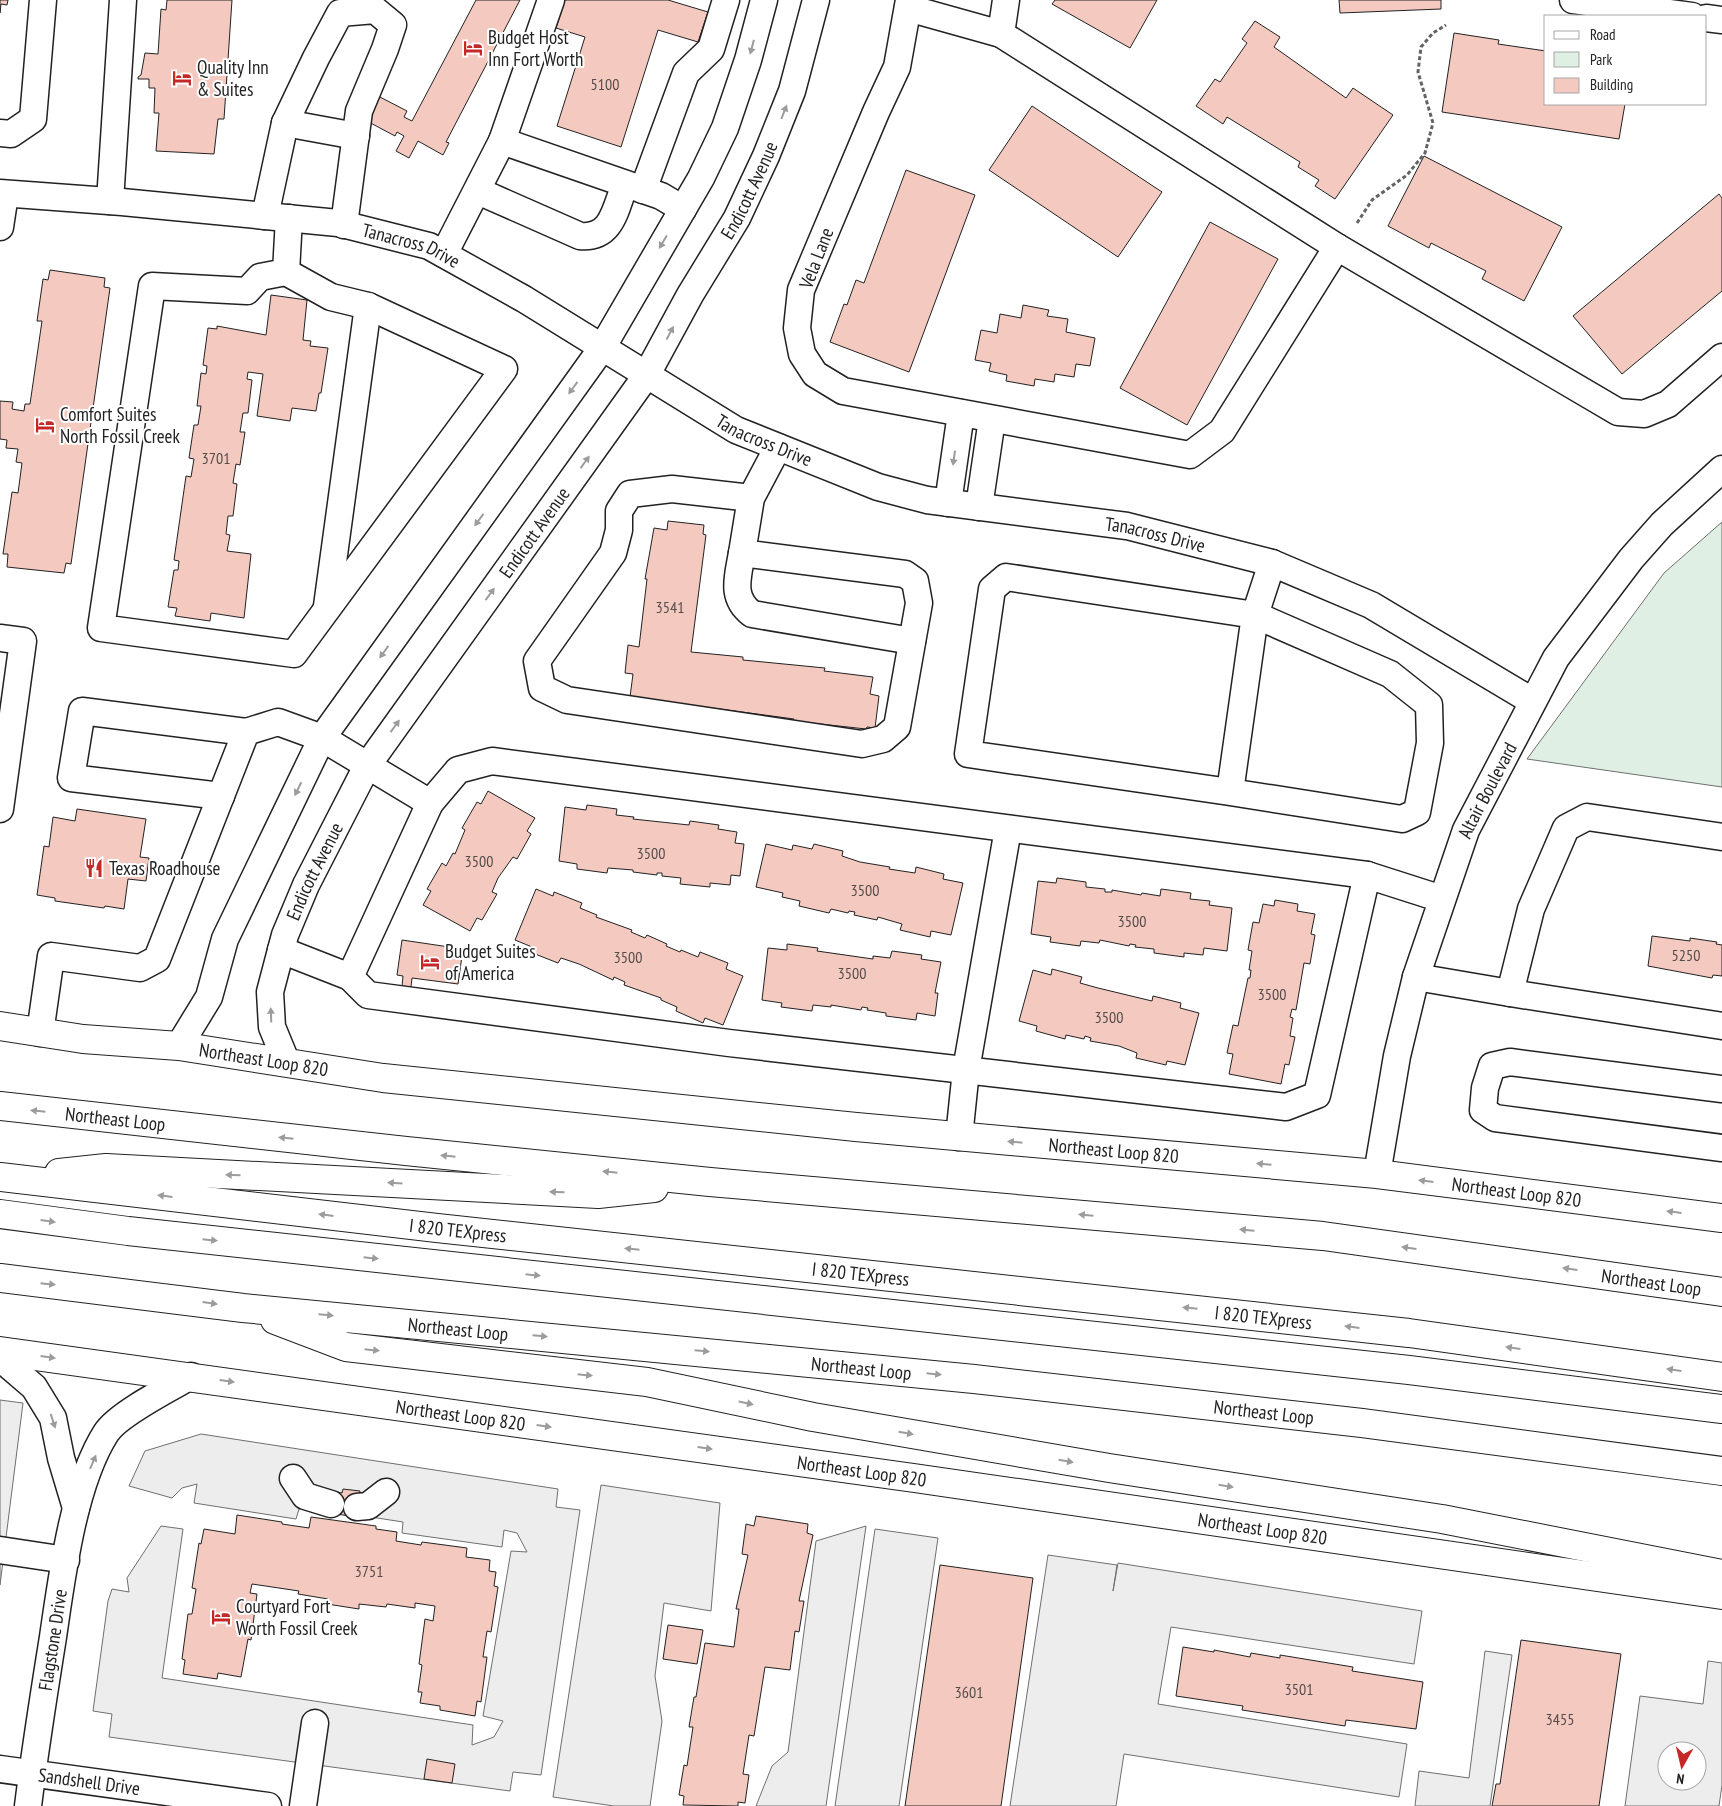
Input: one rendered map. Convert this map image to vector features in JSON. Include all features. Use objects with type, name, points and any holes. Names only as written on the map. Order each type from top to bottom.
[{"type":"main road","name":"Northeast Loop 820","points":[[0,1026],[83,1040],[179,1046],[286,1061],[383,1078],[959,1137],[1377,1174],[1722,1218]]},
{"type":"main road","name":"Northeast Loop","points":[[0,1106],[396,1150],[710,1182],[1323,1236],[1722,1292]]},
{"type":"main road","points":[[3,1178],[106,1168],[598,1194],[710,1182]]},
{"type":"main road","name":"I 820 TEXpress","points":[[3,1178],[485,1233],[1380,1330],[1722,1377]]},
{"type":"main road","name":"I 820 TEXpress","points":[[0,1214],[138,1232],[1409,1370],[1722,1409]]},
{"type":"main road","name":"Northeast Loop","points":[[0,1278],[243,1308],[974,1379],[1362,1423],[1722,1471]]},
{"type":"main road","points":[[243,1308],[346,1347],[647,1382],[823,1419],[1109,1468],[1442,1520],[1722,1574]]},
{"type":"main road","name":"Northeast Loop 820","points":[[0,1351],[191,1376],[1482,1559],[1722,1595]]},
{"type":"street","points":[[0,134],[11,134],[33,119],[43,0]]},
{"type":"street","points":[[110,201],[124,0]]},
{"type":"street","points":[[444,254],[502,141],[551,0]]},
{"type":"street","points":[[478,191],[580,236],[594,237],[606,230],[634,187],[686,73],[711,49],[726,0]]},
{"type":"street","points":[[179,1046],[209,997],[225,938],[322,738],[602,348],[701,178],[725,128],[748,60],[764,0]]},
{"type":"street","name":"Endicott Avenue","points":[[286,1061],[272,1027],[270,992],[285,935],[306,885],[367,766],[646,376],[690,295],[737,218],[766,156],[792,91],[816,0]]},
{"type":"street","points":[[1001,34],[1006,0]]},
{"type":"street","points":[[1573,0],[1685,15]]},
{"type":"street","points":[[909,4],[1001,34],[1337,247],[1618,412],[1644,414],[1668,404],[1722,357]]},
{"type":"street","name":"Vela Lane","points":[[909,4],[897,67],[801,290],[797,328],[802,354],[816,374],[843,391],[1190,455],[1222,431],[1337,247]]},
{"type":"street","points":[[286,272],[277,217],[285,123],[316,58],[340,14],[375,10],[393,26],[359,111],[344,225]]},
{"type":"street","points":[[1707,18],[1722,20]]},
{"type":"street","points":[[285,123],[356,136]]},
{"type":"street","points":[[502,141],[661,196],[683,209]]},
{"type":"street","points":[[0,227],[2,194]]},
{"type":"street","name":"Tanacross Drive","points":[[2,194],[110,201],[344,225],[429,246],[524,299],[736,430],[878,487],[927,500],[1127,526],[1272,563],[1371,605],[1532,701]]},
{"type":"street","points":[[286,272],[331,297],[368,306],[504,369],[294,654],[101,628],[152,286],[248,291],[260,277],[286,272]]},
{"type":"street","points":[[326,609],[368,306]]},
{"type":"street","points":[[948,503],[961,413]]},
{"type":"street","points":[[979,507],[992,419]]},
{"type":"street","points":[[778,447],[751,498],[737,588],[741,606],[752,614],[912,641]]},
{"type":"street","name":"Altair Boulevard","points":[[1377,1174],[1397,1056],[1416,978],[1466,830],[1556,658],[1631,559],[1662,524],[1722,469]]},
{"type":"street","points":[[742,552],[905,574],[915,581],[919,604],[897,727],[883,739],[862,744],[568,700],[542,688],[537,662],[613,553],[619,530],[620,511],[630,494],[672,489],[751,498]]},
{"type":"street","points":[[1230,792],[1255,615],[1272,563]]},
{"type":"street","points":[[1006,577],[1255,615],[1390,674],[1430,705],[1430,743],[1417,812],[1402,819],[1230,792],[968,754],[992,589],[1006,577]]},
{"type":"street","points":[[0,638],[23,641],[7,703],[0,809]]},
{"type":"street","points":[[221,796],[71,778],[82,711],[246,732],[278,722],[322,738],[430,803]]},
{"type":"street","points":[[40,1033],[51,956],[140,968],[157,960],[246,732]]},
{"type":"street","points":[[350,977],[430,803],[458,770],[492,761],[1367,876],[1442,899]]},
{"type":"street","points":[[1510,993],[1531,909],[1566,828],[1587,817],[1722,837]]},
{"type":"street","points":[[959,1137],[966,1070],[1008,828]]},
{"type":"street","points":[[281,950],[350,977],[368,995],[729,1042],[1286,1107],[1317,1096],[1367,876]]},
{"type":"street","points":[[1416,978],[1722,1026]]},
{"type":"street","points":[[1722,1089],[1510,1062],[1492,1066],[1485,1088],[1483,1110],[1495,1118],[1722,1148]]},
{"type":"street","name":"Flagstone Drive","points":[[0,1358],[34,1387],[53,1418],[61,1458],[76,1508]]},
{"type":"street","name":"Flagstone Drive","points":[[28,1806],[66,1560],[76,1508],[92,1464],[107,1431],[136,1407],[191,1376]]},
{"type":"street","points":[[293,1478],[305,1496],[331,1504]]},
{"type":"street","points":[[357,1507],[368,1506],[386,1492]]},
{"type":"street","points":[[0,1550],[66,1560]]},
{"type":"street","points":[[303,1806],[315,1723]]},
{"type":"street","name":"Sandshell Drive","points":[[0,1769],[268,1806]]},
{"type":"path","points":[[1357,223],[1372,200],[1407,174],[1425,153],[1432,124],[1418,72],[1420,47],[1433,34],[1446,25]]},
{"type":"green space","points":[[1722,522],[1722,787],[1527,759],[1664,573]]},
{"type":"shaded area","points":[[0,1400],[23,1403],[0,1585]]},
{"type":"shaded area","points":[[201,1434],[558,1489],[556,1507],[580,1510],[541,1775],[513,1772],[510,1791],[109,1737],[112,1714],[93,1711],[108,1601],[112,1589],[129,1592],[127,1578],[161,1526],[183,1529],[162,1678],[473,1725],[472,1745],[494,1737],[503,1721],[483,1716],[511,1551],[527,1552],[517,1533],[504,1530],[502,1547],[402,1533],[403,1522],[300,1506],[296,1519],[194,1503],[197,1484],[182,1488],[172,1498],[129,1486],[145,1451]]},
{"type":"shaded area","points":[[601,1485],[720,1503],[711,1611],[664,1603],[655,1676],[662,1721],[650,1806],[614,1806],[553,1797]]},
{"type":"shaded area","points":[[866,1526],[826,1806],[756,1806],[772,1766],[788,1752],[816,1541]]},
{"type":"shaded area","points":[[875,1529],[938,1538],[899,1806],[835,1806]]},
{"type":"shaded area","points":[[1048,1555],[1117,1565],[1113,1591],[1118,1563],[1422,1611],[1414,1664],[1171,1627],[1158,1704],[1407,1744],[1399,1797],[1124,1754],[1116,1806],[1010,1806]]},
{"type":"shaded area","points":[[1485,1651],[1512,1655],[1490,1806],[1415,1806],[1419,1771],[1469,1778]]},
{"type":"shaded area","points":[[1708,1661],[1722,1663],[1722,1785],[1719,1806],[1625,1806],[1640,1696],[1703,1704]]},
{"type":"building","points":[[0,0],[8,0],[7,5],[1,4],[0,13]]},
{"type":"building","name":"Quality Inn & Suites","points":[[167,0],[232,0],[224,119],[218,119],[214,154],[156,151],[159,113],[154,113],[155,88],[149,88],[149,79],[138,79],[138,77],[141,75],[145,53],[158,54],[161,9],[166,10]]},
{"type":"building","name":"Budget Host Inn Fort Worth","points":[[476,0],[520,0],[446,142],[449,143],[443,155],[418,141],[409,158],[396,151],[404,136],[397,132],[395,136],[365,120],[378,96],[407,111],[404,117],[412,121]]},
{"type":"building","points":[[565,0],[668,0],[708,12],[698,42],[658,30],[621,147],[557,126],[585,37],[556,28]]},
{"type":"building","points":[[1055,0],[1157,0],[1130,48],[1052,4]]},
{"type":"building","points":[[1339,0],[1441,0],[1441,9],[1340,13]]},
{"type":"building","points":[[1255,21],[1280,37],[1274,47],[1346,98],[1353,88],[1393,115],[1335,199],[1315,186],[1319,180],[1298,167],[1300,162],[1227,117],[1223,124],[1196,106],[1215,79],[1220,82],[1247,43],[1242,39]]},
{"type":"building","points":[[1454,33],[1499,40],[1498,44],[1544,51],[1544,105],[1625,105],[1619,139],[1442,112]]},
{"type":"building","points":[[1032,106],[1162,192],[1118,257],[989,170]]},
{"type":"building","points":[[1424,156],[1562,227],[1524,301],[1482,279],[1486,271],[1431,243],[1429,248],[1388,226]]},
{"type":"building","points":[[906,170],[975,195],[909,372],[830,342],[844,304],[847,305],[856,280],[864,283]]},
{"type":"building","points":[[1719,194],[1722,198],[1722,291],[1622,374],[1573,316]]},
{"type":"building","points":[[1210,222],[1278,259],[1187,425],[1120,388]]},
{"type":"building","name":"Comfort Suites North Fossil Creek","points":[[50,270],[105,278],[104,287],[110,288],[71,564],[66,563],[64,573],[7,567],[8,554],[3,554],[12,492],[18,493],[22,463],[16,462],[18,449],[6,448],[7,440],[0,439],[0,401],[13,402],[12,409],[24,411],[25,404],[30,404],[42,321],[37,321],[43,279],[48,280]]},
{"type":"building","points":[[271,295],[307,300],[303,340],[311,341],[310,346],[328,348],[321,393],[319,393],[316,411],[292,408],[290,421],[257,416],[263,374],[248,372],[247,379],[252,380],[248,413],[243,413],[240,432],[245,432],[240,465],[236,464],[233,483],[237,484],[233,516],[228,516],[226,534],[230,535],[227,551],[251,554],[244,618],[211,613],[210,621],[175,616],[177,608],[168,607],[174,570],[178,570],[179,561],[174,560],[186,476],[191,477],[194,459],[189,458],[194,425],[198,425],[201,406],[197,406],[201,373],[206,374],[207,366],[203,365],[208,328],[217,329],[217,326],[266,335]]},
{"type":"building","points":[[1023,305],[1049,310],[1047,316],[1068,319],[1066,332],[1095,338],[1090,366],[1076,364],[1074,377],[1055,374],[1054,382],[1035,379],[1034,386],[1006,381],[1007,375],[989,371],[991,363],[975,360],[981,330],[997,333],[1000,314],[1021,318]]},
{"type":"building","points":[[668,521],[704,525],[703,534],[706,535],[691,652],[743,657],[743,660],[825,668],[824,671],[873,677],[870,694],[879,696],[875,728],[867,727],[866,729],[793,721],[794,719],[630,697],[633,674],[625,673],[628,645],[639,647],[647,579],[645,579],[654,528],[667,530]]},
{"type":"building","points":[[488,791],[535,818],[527,831],[531,834],[517,859],[513,857],[498,878],[492,892],[497,894],[482,920],[477,918],[470,931],[423,905],[431,891],[427,889],[442,863],[446,866],[453,853],[455,854],[465,830],[462,828],[477,802],[481,804]]},
{"type":"building","points":[[587,805],[617,809],[616,815],[634,817],[633,819],[689,825],[690,821],[719,825],[718,829],[737,832],[735,843],[744,844],[740,876],[731,875],[730,885],[710,883],[710,887],[680,884],[681,878],[662,876],[662,873],[657,873],[657,875],[633,872],[633,870],[608,868],[607,873],[577,869],[577,864],[559,861],[565,807],[586,810]]},
{"type":"building","name":"Texas Roadhouse","points":[[77,809],[146,819],[140,857],[149,858],[146,881],[128,879],[124,909],[55,901],[55,898],[37,895],[44,846],[49,847],[53,817],[75,821]]},
{"type":"building","points":[[766,844],[792,850],[793,845],[812,849],[814,844],[843,851],[842,856],[860,862],[915,873],[916,867],[944,874],[943,879],[963,883],[951,935],[931,931],[930,937],[900,930],[902,924],[878,917],[877,920],[854,915],[855,912],[849,911],[848,913],[831,909],[829,913],[799,906],[800,901],[782,897],[783,893],[756,887]]},
{"type":"building","points":[[1057,878],[1086,882],[1086,887],[1105,889],[1105,892],[1112,892],[1112,890],[1160,896],[1161,889],[1191,893],[1190,899],[1210,901],[1209,905],[1232,908],[1227,951],[1204,948],[1203,955],[1184,953],[1184,957],[1154,953],[1154,949],[1135,947],[1136,945],[1130,944],[1129,946],[1100,940],[1099,943],[1081,941],[1080,946],[1050,942],[1051,937],[1031,934],[1038,881],[1056,883]]},
{"type":"building","points":[[536,889],[553,896],[554,892],[582,903],[580,908],[597,915],[596,917],[632,930],[631,932],[645,938],[647,935],[680,952],[681,950],[698,957],[700,952],[728,963],[726,969],[743,976],[723,1025],[705,1018],[703,1023],[676,1011],[677,1007],[661,1000],[661,998],[624,985],[625,982],[614,977],[613,980],[579,964],[561,958],[558,963],[530,952],[532,947],[515,940]]},
{"type":"building","points":[[1275,900],[1298,904],[1297,911],[1315,914],[1311,934],[1315,935],[1310,964],[1304,963],[1296,1010],[1292,1009],[1290,1017],[1293,1018],[1290,1036],[1295,1037],[1289,1065],[1285,1064],[1281,1084],[1229,1074],[1233,1054],[1227,1053],[1233,1025],[1238,1026],[1248,978],[1250,978],[1251,970],[1249,970],[1252,951],[1248,950],[1253,922],[1259,923],[1263,904],[1274,906]]},
{"type":"building","points":[[1652,936],[1690,941],[1690,938],[1717,942],[1716,944],[1722,945],[1722,976],[1713,975],[1712,978],[1648,966]]},
{"type":"building","name":"Budget Suites of America","points":[[402,940],[463,949],[458,984],[412,978],[411,987],[402,986],[403,976],[397,975]]},
{"type":"building","points":[[787,944],[818,948],[817,951],[873,959],[873,956],[890,958],[892,951],[922,955],[921,959],[941,962],[935,993],[938,993],[935,1016],[917,1013],[916,1020],[886,1016],[886,1013],[867,1010],[868,1008],[862,1007],[861,1010],[831,1005],[831,1007],[813,1005],[812,1011],[781,1007],[782,1003],[762,1000],[768,948],[787,950]]},
{"type":"building","points":[[1052,969],[1082,977],[1080,983],[1152,1001],[1153,996],[1181,1003],[1180,1008],[1199,1013],[1185,1065],[1167,1061],[1166,1065],[1136,1058],[1137,1053],[1119,1046],[1090,1041],[1091,1038],[1085,1036],[1084,1039],[1066,1035],[1065,1039],[1036,1031],[1037,1026],[1019,1021],[1033,970],[1051,975]]},
{"type":"building","points":[[343,1489],[360,1491],[356,1517],[330,1513],[333,1491],[342,1493]]},
{"type":"building","name":"Courtyard Fort Worth Fossil Creek","points":[[237,1515],[309,1528],[311,1517],[376,1526],[376,1529],[397,1532],[396,1541],[421,1545],[422,1542],[467,1548],[466,1557],[490,1560],[489,1571],[496,1572],[494,1586],[498,1587],[491,1632],[487,1631],[483,1657],[487,1657],[481,1702],[477,1701],[475,1716],[440,1710],[440,1706],[420,1703],[422,1692],[418,1692],[422,1665],[419,1664],[425,1619],[433,1621],[435,1606],[415,1603],[415,1608],[387,1604],[386,1607],[359,1604],[359,1609],[327,1604],[328,1599],[298,1594],[299,1591],[252,1584],[250,1593],[257,1594],[251,1640],[248,1639],[241,1677],[218,1673],[217,1679],[183,1674],[185,1660],[182,1659],[188,1614],[192,1614],[196,1589],[192,1588],[199,1543],[201,1544],[204,1529],[235,1534]]},
{"type":"building","points":[[756,1516],[808,1524],[807,1533],[813,1535],[799,1601],[804,1601],[799,1632],[795,1631],[790,1670],[765,1667],[754,1736],[749,1735],[743,1774],[749,1775],[745,1803],[738,1802],[738,1806],[683,1805],[684,1796],[679,1795],[684,1765],[687,1766],[693,1727],[689,1727],[705,1643],[734,1647],[739,1609],[736,1609],[748,1555],[742,1554],[746,1524],[754,1526]]},
{"type":"building","points":[[940,1565],[1033,1578],[1001,1806],[905,1806]]},
{"type":"building","points":[[668,1625],[703,1630],[697,1664],[663,1659]]},
{"type":"building","points":[[1521,1640],[1621,1654],[1599,1806],[1492,1806],[1496,1784],[1500,1784]]},
{"type":"building","points":[[1183,1647],[1214,1652],[1214,1650],[1250,1657],[1251,1653],[1280,1658],[1280,1655],[1353,1667],[1352,1671],[1423,1682],[1416,1729],[1346,1720],[1345,1726],[1242,1710],[1243,1706],[1176,1696]]},
{"type":"building","points":[[427,1759],[455,1764],[452,1783],[424,1779]]},
{"type":"place","name":"Budget Host Inn Fort Worth","points":[[473,48]]},
{"type":"place","name":"Quality Inn & Suites","points":[[182,78]]},
{"type":"place","name":"Comfort Suites North Fossil Creek","points":[[45,425]]},
{"type":"place","name":"Texas Roadhouse","points":[[94,868]]},
{"type":"place","name":"Budget Suites of America","points":[[430,962]]},
{"type":"place","name":"Courtyard Fort Worth Fossil Creek","points":[[221,1617]]}]
